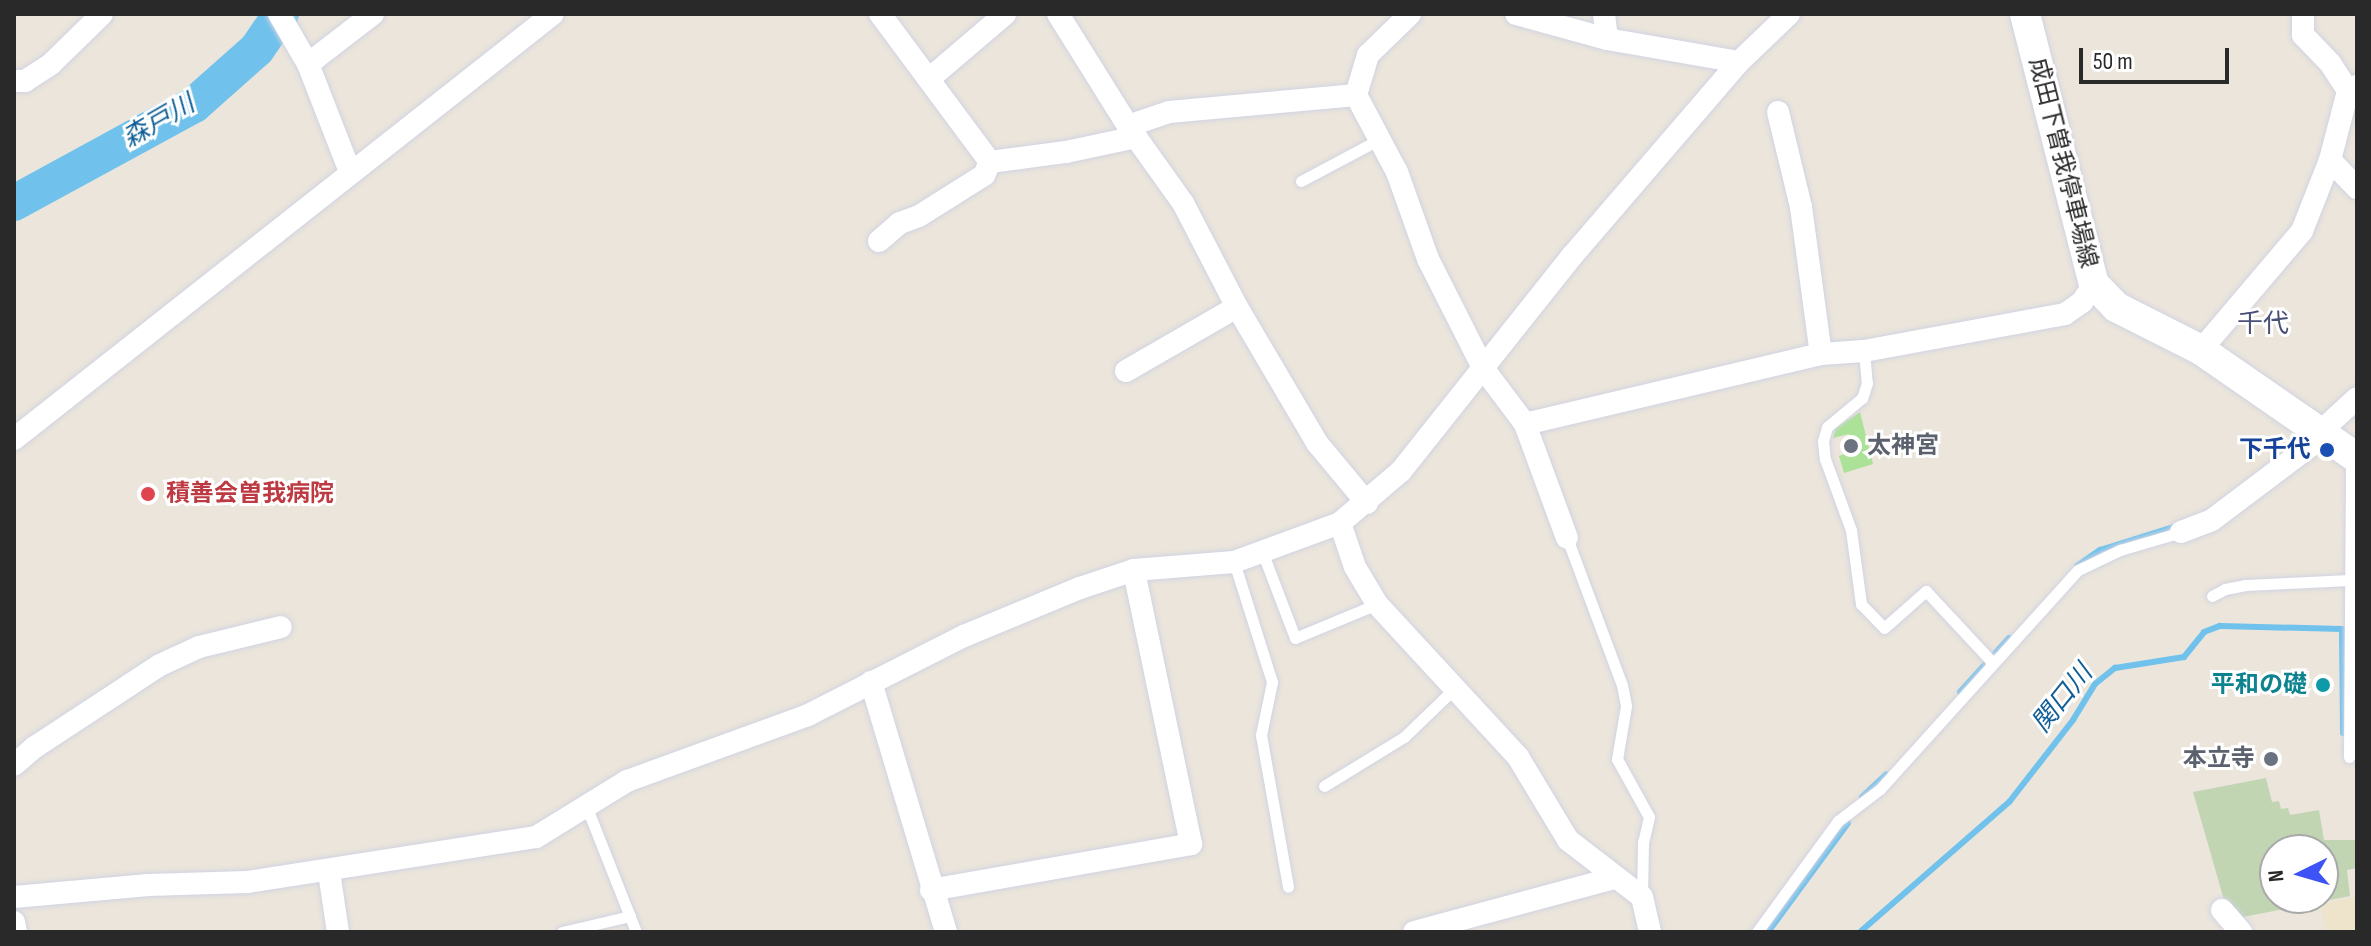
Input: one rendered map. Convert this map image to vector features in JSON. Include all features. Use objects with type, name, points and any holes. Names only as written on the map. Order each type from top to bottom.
[{"type":"main road","name":"成田下曽我停車場線","points":[[2025,14],[2094,284],[2116,307],[2201,350],[2354,456]]},
{"type":"street","points":[[14,81],[25,81],[51,64],[102,14]]},
{"type":"street","points":[[308,64],[373,14]]},
{"type":"street","points":[[14,439],[553,14]]},
{"type":"street","points":[[880,14],[990,162]]},
{"type":"street","points":[[929,79],[1005,14]]},
{"type":"street","points":[[1058,14],[1132,132],[1183,203],[1237,307],[1317,443],[1367,503]]},
{"type":"street","points":[[1410,14],[1368,55],[1356,95],[1397,172],[1428,259],[1483,368],[1525,424],[1567,538]]},
{"type":"street","points":[[1516,14],[1607,39],[1739,62]]},
{"type":"street","points":[[1604,14],[1607,39]]},
{"type":"street","points":[[14,897],[148,885],[248,882],[329,872],[536,837],[627,781],[808,715],[979,630],[1080,588],[1134,570],[1234,562],[1263,554],[1340,523],[1401,471],[1572,256],[1739,62],[1789,14]]},
{"type":"street","points":[[2201,350],[2302,231],[2330,160],[2352,88],[2303,35],[2303,14]]},
{"type":"street","points":[[283,20],[308,64],[350,172]]},
{"type":"street","points":[[990,162],[1066,152],[1132,132],[1169,112],[1356,95]]},
{"type":"street","points":[[1778,112],[1801,207],[1821,354]]},
{"type":"street","points":[[2330,160],[2357,188]]},
{"type":"street","points":[[879,241],[900,223],[919,216],[984,175],[990,162]]},
{"type":"street","points":[[1525,424],[1821,354],[1864,351],[2065,314],[2082,302],[2094,284]]},
{"type":"street","points":[[1126,371],[1237,307]]},
{"type":"street","points":[[2181,532],[2212,520],[2323,434],[2357,398]]},
{"type":"street","points":[[1340,523],[1355,567],[1377,604],[1518,757],[1568,840],[1642,897],[1650,932]]},
{"type":"street","points":[[931,890],[1191,844],[1134,570]]},
{"type":"street","points":[[14,765],[46,739],[160,665],[199,647],[281,627]]},
{"type":"street","points":[[871,682],[946,932]]},
{"type":"street","points":[[329,872],[338,932]]},
{"type":"street","points":[[1414,932],[1614,878]]},
{"type":"street","points":[[2222,910],[2241,932]]},
{"type":"street","points":[[14,922],[16,932]]},
{"type":"lane","points":[[1301,181],[1378,140]]},
{"type":"lane","points":[[1864,351],[1867,383],[1862,398],[1827,427],[1823,441],[1825,459],[1851,530],[1861,604],[1884,628],[1926,591],[1990,659]]},
{"type":"lane","points":[[2349,757],[2344,642],[2354,456]]},
{"type":"lane","points":[[1757,932],[1838,821],[1880,789],[1990,659],[2078,570],[2111,553],[2181,532]]},
{"type":"lane","points":[[1567,538],[1622,685],[1626,706],[1617,759],[1649,817],[1643,842],[1642,897]]},
{"type":"lane","points":[[1263,554],[1295,638],[1377,604]]},
{"type":"lane","points":[[1234,562],[1272,682],[1261,735],[1288,887]]},
{"type":"lane","points":[[2212,596],[2225,589],[2246,585],[2349,580]]},
{"type":"lane","points":[[1324,786],[1404,737],[1455,688]]},
{"type":"lane","points":[[587,808],[636,932]]},
{"type":"lane","points":[[562,932],[630,916]]},
{"type":"shaded area","points":[[2357,897],[2357,932],[2326,932],[2322,914],[2339,914],[2339,900]]},
{"type":"green space","name":"太神宮","points":[[1860,412],[1873,464],[1844,473],[1839,456],[1854,450],[1849,434],[1833,438],[1836,428]]},
{"type":"green space","points":[[2266,778],[2272,802],[2279,801],[2281,809],[2288,808],[2290,815],[2319,810],[2323,834],[2259,834],[2259,914],[2243,917],[2224,900],[2193,792]]},
{"type":"green space","points":[[2339,840],[2357,840],[2357,868],[2347,870],[2350,896],[2339,898]]},
{"type":"waterway","name":"森戸川","points":[[14,203],[194,105],[257,49],[281,14]]},
{"type":"waterway","points":[[2077,566],[2100,550],[2177,526]]},
{"type":"waterway","name":"関口川","points":[[1860,932],[2010,801],[2073,720],[2095,684],[2115,668],[2184,657],[2204,632],[2220,626],[2342,629],[2357,634]]},
{"type":"waterway","points":[[2342,629],[2343,733]]},
{"type":"waterway","points":[[1960,692],[2009,638]]},
{"type":"waterway","points":[[1862,797],[1886,775]]},
{"type":"waterway","points":[[1768,932],[1848,823]]},
{"type":"place","name":"太神宮","points":[[1851,446]]},
{"type":"place","name":"下千代","points":[[2327,450]]},
{"type":"place","name":"積善会曽我病院","points":[[148,494]]},
{"type":"place","name":"平和の礎","points":[[2323,685]]},
{"type":"place","name":"本立寺","points":[[2271,759]]},
{"type":"district","name":"千代","points":[[2263,325]]}]
